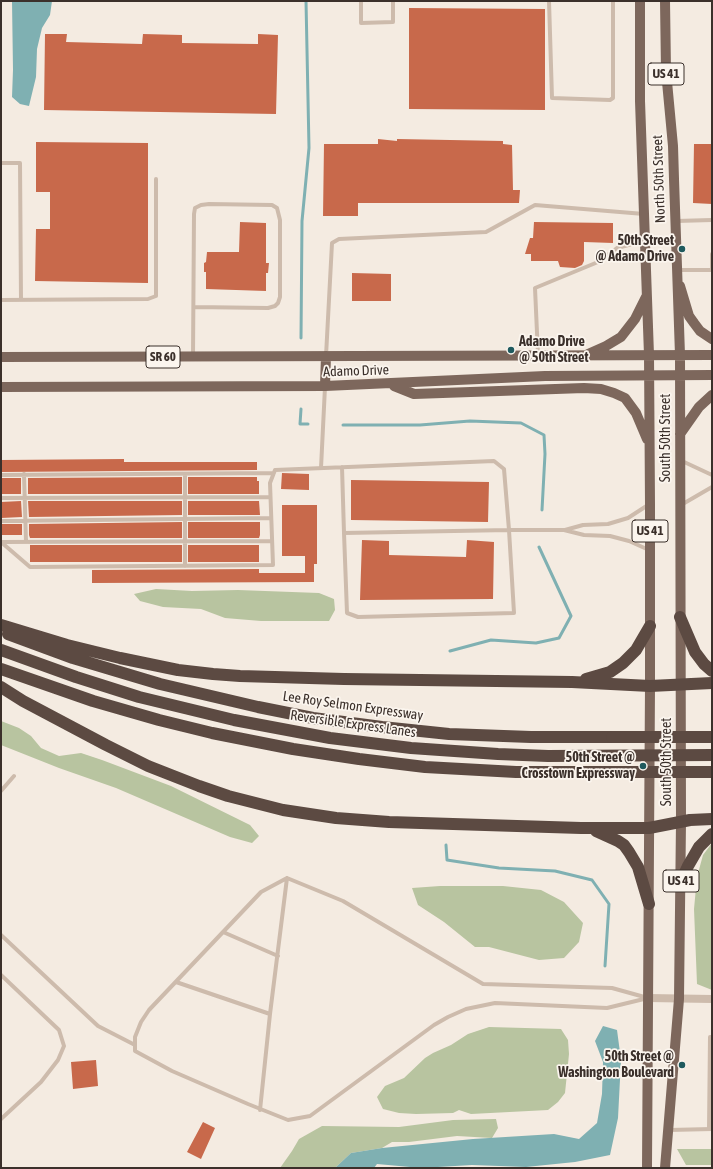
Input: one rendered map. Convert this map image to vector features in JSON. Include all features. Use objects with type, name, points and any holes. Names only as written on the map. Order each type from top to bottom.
[{"type":"highway","points":[[680,617],[695,652],[704,664],[712,671]]},
{"type":"highway","points":[[1,625],[67,645],[120,658],[178,670],[213,674],[382,680],[572,682],[650,686],[712,684]]},
{"type":"highway","points":[[572,682],[606,674],[617,668],[636,650],[650,626]]},
{"type":"highway","name":"Lee Roy Selmon Expressway","points":[[1,631],[73,658],[160,684],[313,718],[449,734],[531,737],[712,737]]},
{"type":"highway","name":"Reversible Express Lanes","points":[[1,650],[76,677],[139,697],[234,720],[330,738],[418,748],[498,754],[548,756],[712,755]]},
{"type":"highway","points":[[1,669],[73,694],[159,720],[212,733],[299,750],[359,759],[425,767],[516,772],[712,772]]},
{"type":"highway","points":[[1,687],[23,701],[106,746],[148,766],[199,786],[255,803],[310,814],[363,820],[581,828],[650,828],[681,821],[712,819]]},
{"type":"highway","points":[[581,828],[611,837],[624,845],[638,867],[649,904]]},
{"type":"highway","points":[[681,881],[699,847],[712,834]]},
{"type":"main road","name":"North 50th Street","points":[[640,1],[640,102],[649,355]]},
{"type":"main road","name":"North 50th Street","points":[[665,1],[666,72],[673,146],[680,355]]},
{"type":"main road","points":[[677,274],[690,316],[700,331],[712,339]]},
{"type":"main road","points":[[585,355],[606,346],[621,337],[635,320],[646,295]]},
{"type":"main road","name":"South 50th Street","points":[[647,1168],[650,828],[649,355]]},
{"type":"main road","name":"South 50th Street","points":[[665,1168],[679,999],[681,881],[680,355]]},
{"type":"main road","name":"Adamo Drive","points":[[1,357],[712,355]]},
{"type":"main road","points":[[325,386],[326,356]]},
{"type":"main road","name":"Adamo Drive","points":[[1,387],[325,386],[500,378],[712,375]]},
{"type":"main road","points":[[390,384],[414,394],[584,388],[602,389],[625,398],[636,413],[649,443]]},
{"type":"main road","points":[[680,434],[699,407],[712,395]]},
{"type":"street","points":[[648,998],[712,999]]},
{"type":"lane","points":[[362,1],[361,23],[394,22],[393,1]]},
{"type":"lane","points":[[548,1],[552,98],[610,100],[613,98],[613,1]]},
{"type":"lane","points":[[1,163],[20,163],[21,300]]},
{"type":"lane","points":[[1,300],[148,299],[156,296],[156,180]]},
{"type":"lane","points":[[193,357],[195,208],[201,205],[209,204],[272,205],[277,208],[280,220],[280,297],[278,303],[275,306],[268,308],[194,307]]},
{"type":"lane","points":[[326,356],[332,243],[339,239],[486,232],[535,205],[644,214]]},
{"type":"lane","points":[[675,220],[712,220]]},
{"type":"lane","points":[[538,356],[535,288],[598,262],[617,248],[644,241]]},
{"type":"lane","points":[[677,274],[712,269],[712,254]]},
{"type":"lane","points":[[321,468],[325,386]]},
{"type":"lane","points":[[680,460],[712,475]]},
{"type":"lane","points":[[2,542],[30,567],[273,565],[270,483],[275,470],[342,467],[494,461],[504,469],[514,613],[358,617],[346,613],[342,467]]},
{"type":"lane","points":[[1,475],[274,473]]},
{"type":"lane","points":[[24,474],[26,542]]},
{"type":"lane","points":[[185,474],[185,566]]},
{"type":"lane","points":[[680,506],[712,487]]},
{"type":"lane","points":[[1,498],[270,497]]},
{"type":"lane","points":[[344,532],[564,530],[584,525],[608,524],[628,518],[650,504]]},
{"type":"lane","points":[[1,521],[271,518]]},
{"type":"lane","points":[[564,530],[584,535],[610,536],[629,541],[650,551]]},
{"type":"lane","points":[[2,542],[272,541]]},
{"type":"lane","points":[[1,791],[14,776]]},
{"type":"lane","points":[[287,878],[261,892],[149,1010],[141,1022],[135,1037],[135,1051],[160,1065],[260,1110],[288,1120],[310,1116],[434,1024],[466,1009],[495,1003],[607,1008],[648,998]]},
{"type":"lane","points":[[260,1110],[287,878]]},
{"type":"lane","points":[[287,878],[342,901],[483,984],[612,988],[648,998]]},
{"type":"lane","points":[[223,932],[278,956]]},
{"type":"lane","points":[[1,934],[98,1026],[135,1045]]},
{"type":"lane","points":[[1,975],[59,1030],[64,1046],[58,1060],[41,1082],[1,1119]]},
{"type":"lane","points":[[176,982],[270,1014]]},
{"type":"lane","points":[[669,1130],[710,1129],[710,1037],[712,1037]]},
{"type":"green space","points":[[156,589],[319,593],[334,599],[335,610],[329,621],[261,621],[225,618],[201,609],[163,607],[140,601],[134,594]]},
{"type":"green space","points":[[1,721],[19,728],[31,736],[41,748],[59,756],[81,753],[171,786],[250,825],[259,836],[252,843],[230,837],[116,788],[59,768],[1,745]]},
{"type":"green space","points":[[712,843],[712,990],[697,984],[694,909],[697,877],[703,855]]},
{"type":"green space","points":[[440,886],[503,886],[541,890],[564,902],[583,923],[579,942],[564,958],[539,960],[489,947],[475,947],[444,922],[418,905],[412,888]]},
{"type":"green space","points":[[489,1027],[561,1029],[568,1040],[569,1054],[565,1093],[558,1102],[548,1110],[471,1114],[459,1110],[453,1113],[416,1114],[399,1113],[383,1109],[377,1097],[385,1086],[404,1078],[425,1058],[433,1053],[451,1045],[468,1034]]},
{"type":"green space","points":[[496,1119],[498,1128],[492,1138],[457,1136],[409,1142],[392,1142],[382,1148],[351,1153],[335,1168],[280,1168],[299,1139],[322,1126],[399,1127],[453,1120]]},
{"type":"green space","points":[[677,1149],[712,1149],[712,1165],[686,1165]]},
{"type":"water","points":[[12,1],[52,1],[50,15],[42,28],[37,49],[36,77],[29,106],[20,104],[12,97]]},
{"type":"water","points":[[603,1026],[617,1030],[621,1060],[618,1118],[610,1155],[575,1162],[526,1167],[472,1165],[421,1168],[377,1164],[374,1168],[335,1168],[351,1153],[382,1148],[473,1139],[554,1134],[579,1139],[597,1123],[602,1094],[603,1062],[595,1041]]},
{"type":"building","points":[[409,8],[545,9],[545,110],[409,109]]},
{"type":"building","points":[[45,34],[67,34],[66,42],[142,44],[143,34],[182,35],[182,43],[258,44],[258,34],[278,35],[276,114],[44,110]]},
{"type":"building","points":[[378,139],[397,141],[397,139],[503,141],[503,144],[512,145],[513,190],[520,190],[519,203],[358,203],[358,216],[323,216],[324,144],[378,144]]},
{"type":"building","points":[[36,142],[148,143],[148,283],[35,281],[36,229],[50,229],[50,192],[36,192]]},
{"type":"building","points":[[694,144],[712,144],[712,204],[693,203]]},
{"type":"building","points":[[240,222],[266,223],[266,263],[269,263],[268,273],[266,273],[266,291],[206,289],[206,272],[204,272],[204,263],[206,262],[207,252],[239,252]]},
{"type":"building","points":[[534,222],[613,223],[613,243],[584,242],[584,261],[582,265],[575,268],[560,267],[558,261],[531,261],[531,254],[525,254],[530,238],[533,238]]},
{"type":"building","points":[[352,273],[391,274],[391,301],[352,301]]},
{"type":"building","points":[[124,459],[124,462],[257,462],[257,470],[1,472],[1,460]]},
{"type":"building","points":[[282,473],[309,474],[309,490],[281,489]]},
{"type":"building","points":[[182,477],[182,494],[28,494],[28,478]]},
{"type":"building","points":[[188,477],[257,477],[257,481],[259,481],[259,494],[188,494]]},
{"type":"building","points":[[1,478],[21,478],[21,494],[1,494]]},
{"type":"building","points":[[351,480],[489,482],[488,522],[351,520]]},
{"type":"building","points":[[21,501],[22,517],[1,518],[1,502]]},
{"type":"building","points":[[28,501],[182,501],[182,515],[29,517]]},
{"type":"building","points":[[188,501],[259,501],[260,515],[188,515]]},
{"type":"building","points":[[282,505],[317,505],[317,564],[314,564],[314,582],[92,583],[92,570],[259,569],[259,573],[305,573],[305,556],[282,556]]},
{"type":"building","points":[[182,522],[182,538],[30,538],[29,535],[29,524]]},
{"type":"building","points":[[188,522],[260,522],[260,535],[259,538],[188,538]]},
{"type":"building","points":[[1,524],[22,524],[22,535],[1,535]]},
{"type":"building","points":[[362,540],[389,541],[389,555],[466,557],[467,540],[494,542],[493,599],[360,600]]},
{"type":"building","points":[[30,545],[182,545],[182,562],[30,562]]},
{"type":"building","points":[[188,545],[259,545],[259,562],[188,562]]},
{"type":"building","points":[[96,1060],[98,1086],[73,1089],[71,1062]]},
{"type":"building","points":[[203,1122],[215,1128],[201,1159],[187,1152]]},
{"type":"waterway","points":[[301,338],[302,221],[309,148],[306,1]]},
{"type":"waterway","points":[[301,409],[300,424],[308,424]]},
{"type":"waterway","points":[[343,425],[420,425],[470,421],[521,423],[544,435],[545,454],[542,510]]},
{"type":"waterway","points":[[450,651],[491,640],[536,643],[559,638],[571,616],[539,547]]},
{"type":"waterway","points":[[446,845],[447,860],[499,868],[555,871],[592,880],[609,904],[605,966]]},
{"type":"place","name":"50th Street @ Adamo Drive","points":[[682,249]]},
{"type":"place","name":"Adamo Drive @ 50th Street","points":[[511,350]]},
{"type":"place","name":"50th Street @ Crosstown Expressway","points":[[643,766]]},
{"type":"place","name":"50th Street @ Washington Boulevard","points":[[682,1065]]}]
